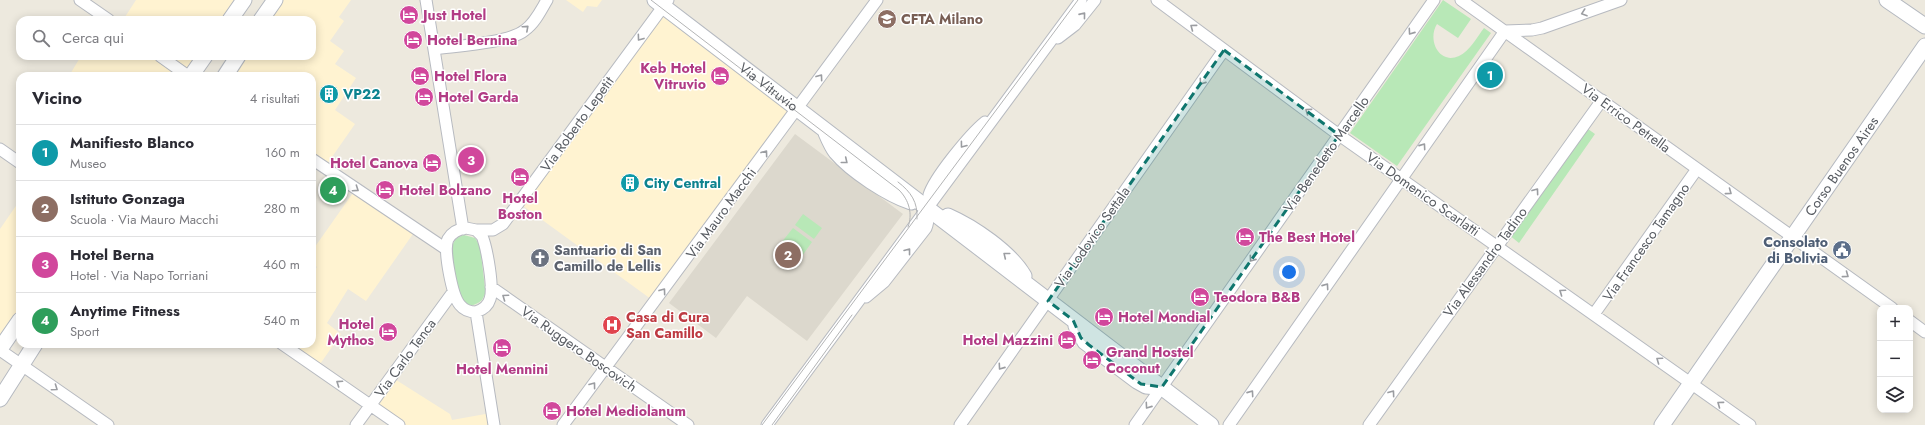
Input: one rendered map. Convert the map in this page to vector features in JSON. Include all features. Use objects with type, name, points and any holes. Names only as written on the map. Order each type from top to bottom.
[{"type":"street","points":[[80,0],[103,16]]},
{"type":"street","points":[[233,16],[244,0]]},
{"type":"street","points":[[264,16],[275,0]]},
{"type":"street","points":[[426,0],[463,229],[454,232],[449,237],[446,249],[453,292],[456,300],[468,311],[476,312],[483,309],[488,303],[491,287],[484,239],[476,230]]},
{"type":"street","points":[[435,49],[489,41],[520,34],[528,28],[548,0]]},
{"type":"street","name":"Via Mauro Macchi","points":[[563,425],[877,0]]},
{"type":"street","points":[[767,425],[1081,0]]},
{"type":"street","points":[[1048,46],[1075,24],[1095,0]]},
{"type":"street","name":"Via Domenico Scarlatti","points":[[1157,0],[1339,135],[1750,425]]},
{"type":"street","name":"Via Benedetto Marcello","points":[[1135,425],[1434,0]]},
{"type":"street","name":"Via Errico Petrella","points":[[1461,0],[1888,305]]},
{"type":"street","points":[[1229,425],[1504,31],[1532,30],[1542,28],[1621,0]]},
{"type":"street","points":[[1888,0],[1925,26]]},
{"type":"street","name":"Via Vitruvio","points":[[664,2],[692,20],[713,44],[824,129],[833,147],[845,161],[886,191],[927,208],[1211,425]]},
{"type":"street","name":"Via Roberto Lepetit","points":[[463,229],[493,230],[503,224],[664,2]]},
{"type":"street","name":"Corso Buenos Aires","points":[[1662,425],[1925,46]]},
{"type":"street","name":"Via Lodovico Settala","points":[[960,425],[1224,50]]},
{"type":"street","points":[[166,60],[183,72]]},
{"type":"street","points":[[192,72],[202,60]]},
{"type":"street","points":[[228,72],[235,60]]},
{"type":"street","name":"Via Alessandro Tadino","points":[[1369,425],[1602,100]]},
{"type":"street","points":[[0,149],[16,160]]},
{"type":"street","points":[[316,162],[446,249]]},
{"type":"street","name":"Via Francesco Tamagno","points":[[1594,314],[1697,169]]},
{"type":"street","name":"Via Ruggero Boscovich","points":[[491,287],[688,425]]},
{"type":"street","name":"Via Carlo Tenca","points":[[356,425],[453,292]]},
{"type":"street","points":[[476,312],[494,425]]},
{"type":"street","points":[[1913,323],[1925,332]]},
{"type":"street","points":[[16,326],[0,349],[108,425]]},
{"type":"street","points":[[0,399],[23,366],[33,348]]},
{"type":"street","points":[[288,348],[399,425]]},
{"type":"highlighted area","points":[[1224,50],[1339,135],[1162,387],[1141,384],[1089,345],[1081,338],[1073,320],[1048,301]]},
{"type":"shaded area","points":[[136,0],[243,0],[232,16],[126,16]]},
{"type":"shaded area","points":[[276,0],[351,0],[339,17],[344,21],[330,41],[344,51],[335,64],[356,78],[335,110],[355,124],[325,167],[316,161],[316,72],[229,72],[236,60],[316,60],[316,16],[266,16]]},
{"type":"shaded area","points":[[566,0],[602,0],[597,7],[587,6],[583,12]]},
{"type":"shaded area","points":[[664,8],[795,108],[655,302],[519,203]]},
{"type":"shaded area","points":[[79,60],[201,60],[193,72],[71,72]]},
{"type":"shaded area","points":[[795,134],[903,214],[807,341],[747,296],[716,338],[669,303]]},
{"type":"shaded area","points":[[355,190],[415,231],[366,301],[348,289],[327,323],[341,334],[318,367],[292,348],[316,348],[316,245]]},
{"type":"shaded area","points":[[16,206],[16,318],[0,340],[0,229]]},
{"type":"shaded area","points":[[393,378],[450,414],[452,420],[491,413],[493,425],[402,425],[373,405]]},
{"type":"green space","points":[[1443,0],[1471,19],[1458,38],[1437,24],[1433,37],[1434,44],[1441,54],[1452,58],[1459,56],[1470,47],[1484,28],[1491,33],[1397,166],[1350,133]]},
{"type":"green space","points":[[1588,129],[1595,134],[1519,243],[1509,235],[1581,134]]},
{"type":"green space","points":[[803,214],[822,228],[814,239],[795,225]]},
{"type":"green space","points":[[793,228],[812,242],[797,263],[777,248]]},
{"type":"green space","points":[[464,235],[475,238],[480,246],[485,294],[482,300],[475,305],[465,303],[461,298],[453,262],[452,247],[454,242],[457,238]]},
{"type":"tram line","points":[[651,0],[899,190],[909,207],[910,217],[908,227]]},
{"type":"tram line","points":[[762,425],[1078,0]]},
{"type":"tram line","points":[[898,182],[913,198],[916,207],[917,219]]},
{"type":"tram line","points":[[772,425],[852,315]]},
{"type":"place","name":"Just Hotel","points":[[409,15]]},
{"type":"place","name":"CFTA Milano","points":[[887,19]]},
{"type":"place","name":"Hotel Bernina","points":[[413,40]]},
{"type":"place","name":"Manifiesto Blanco","points":[[1490,75]]},
{"type":"place","name":"Hotel Flora","points":[[420,76]]},
{"type":"place","name":"Keb Hotel Vitruvio","points":[[720,76]]},
{"type":"place","name":"VP22","points":[[329,94]]},
{"type":"place","name":"Hotel Garda","points":[[424,97]]},
{"type":"place","name":"Hotel Berna","points":[[471,160]]},
{"type":"place","name":"Hotel Canova","points":[[432,163]]},
{"type":"place","name":"Hotel Boston","points":[[520,177]]},
{"type":"place","name":"City Central","points":[[630,183]]},
{"type":"place","name":"Anytime Fitness","points":[[333,190]]},
{"type":"place","name":"Hotel Bolzano","points":[[385,190]]},
{"type":"place","name":"The Best Hotel","points":[[1245,237]]},
{"type":"place","name":"Consolato di Bolivia","points":[[1842,250]]},
{"type":"place","name":"Istituto Gonzaga","points":[[788,255]]},
{"type":"place","name":"Santuario di San Camillo de Lellis","points":[[540,258]]},
{"type":"place","name":"Teodora B&B","points":[[1200,297]]},
{"type":"place","name":"Hotel Mondial","points":[[1104,317]]},
{"type":"place","name":"Casa di Cura San Camillo","points":[[612,325]]},
{"type":"place","name":"Hotel Mythos","points":[[388,332]]},
{"type":"place","name":"Hotel Mazzini","points":[[1067,340]]},
{"type":"place","name":"Hotel Mennini","points":[[502,348]]},
{"type":"place","name":"Grand Hostel Coconut","points":[[1092,360]]},
{"type":"place","name":"Hotel Mediolanum","points":[[552,411]]}]
